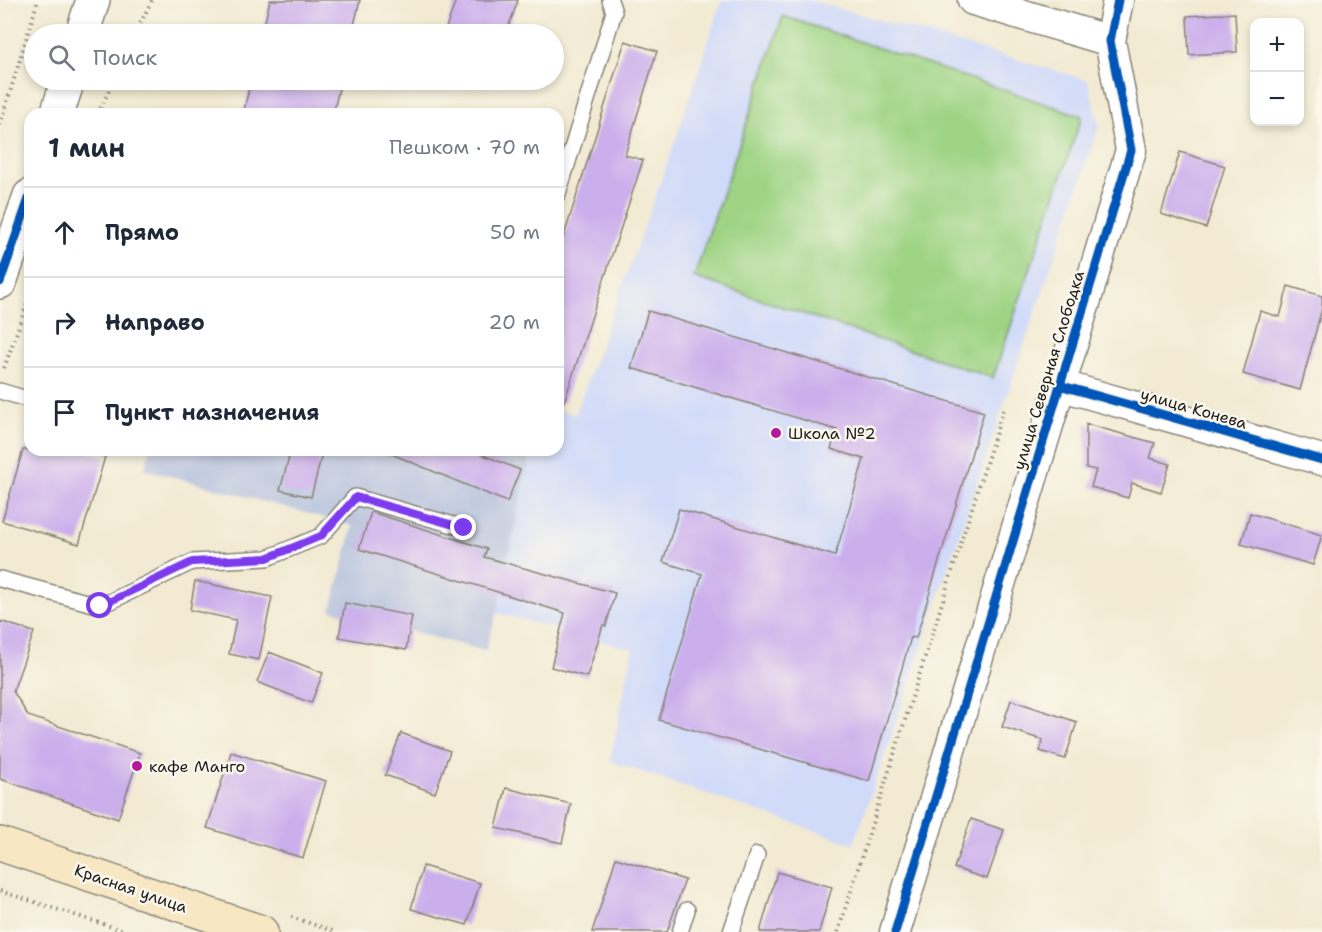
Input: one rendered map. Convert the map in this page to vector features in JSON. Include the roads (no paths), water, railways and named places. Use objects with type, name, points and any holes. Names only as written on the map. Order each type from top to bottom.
[{"type":"main road","name":"Красная улица","points":[[0,844],[261,932]]},
{"type":"street","points":[[85,24],[93,0]]},
{"type":"street","points":[[973,0],[1110,41]]},
{"type":"street","name":"улица Северная Слободка","points":[[895,932],[949,746],[1131,150],[1110,41],[1118,0]]},
{"type":"street","points":[[59,108],[65,90]]},
{"type":"street","points":[[0,282],[24,213]]},
{"type":"street","name":"улица Конева","points":[[1059,386],[1322,459]]},
{"type":"lane","points":[[564,174],[614,12],[610,0]]},
{"type":"lane","points":[[0,391],[24,398]]},
{"type":"lane","points":[[0,579],[100,606],[192,562],[267,558],[321,536],[356,497],[464,528]]},
{"type":"lane","points":[[731,932],[757,855]]},
{"type":"lane","points":[[680,932],[687,910]]},
{"type":"place","name":"Школа №2","points":[[776,433]]},
{"type":"place","name":"кафе Манго","points":[[137,766]]}]
